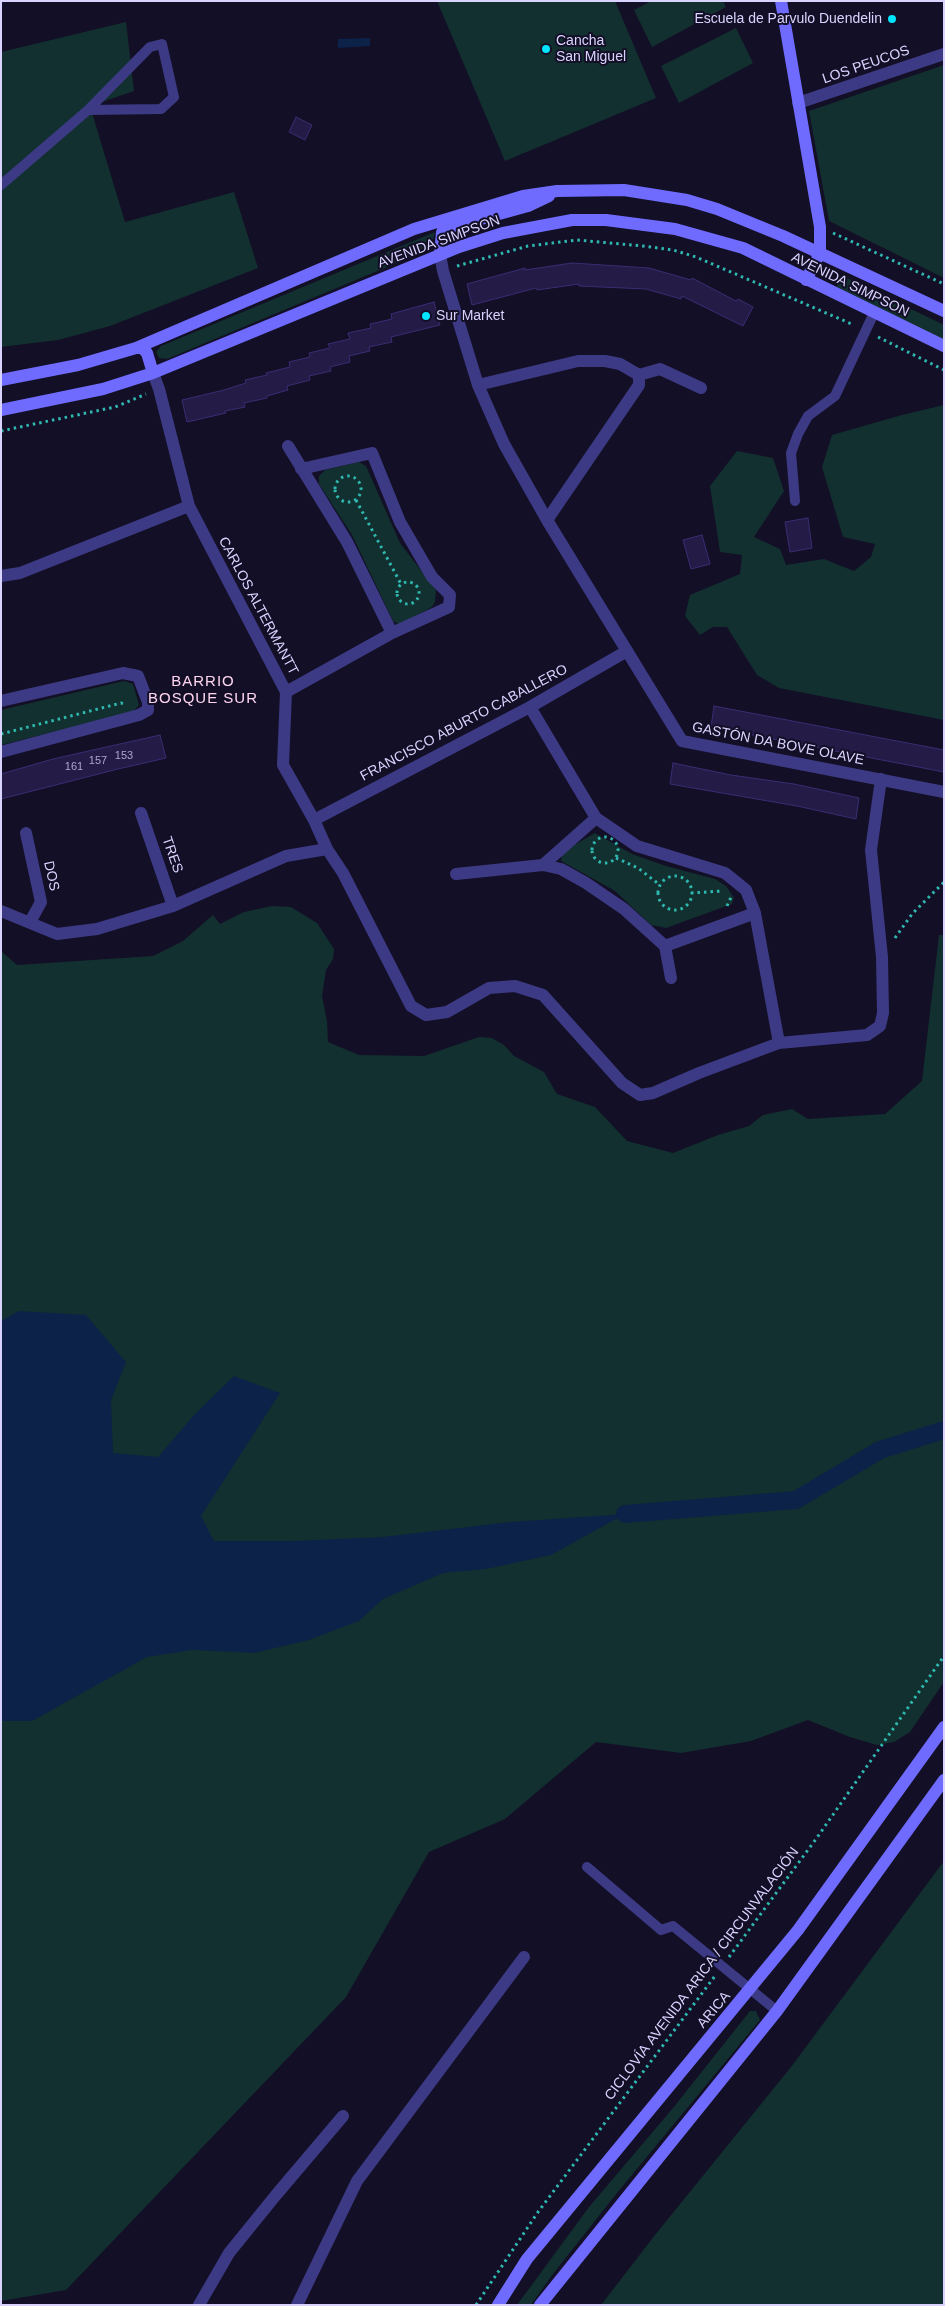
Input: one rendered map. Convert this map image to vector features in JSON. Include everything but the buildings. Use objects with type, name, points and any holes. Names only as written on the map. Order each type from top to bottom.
[{"type":"main road","points":[[781,1],[820,227],[820,253],[806,280]]},
{"type":"main road","name":"AVENIDA SIMPSON","points":[[1,380],[78,365],[136,348],[414,229],[523,196],[557,191],[624,190],[687,200],[717,209],[784,236],[944,311]]},
{"type":"main road","points":[[440,254],[442,232],[452,227],[528,206],[557,191]]},
{"type":"main road","name":"AVENIDA SIMPSON","points":[[1,410],[103,389],[153,373],[440,254],[503,233],[572,220],[606,220],[666,227],[709,237],[742,248],[944,346]]},
{"type":"main road","points":[[136,348],[142,348],[147,352],[153,373]]},
{"type":"main road","name":"ARICA","points":[[498,2305],[527,2259],[798,1930],[944,1727]]},
{"type":"main road","points":[[540,2305],[777,2011],[944,1780]]},
{"type":"street","name":"LOS PEUCOS","points":[[798,103],[944,54]]},
{"type":"street","name":"GASTÓN DA BOVE OLAVE","points":[[440,254],[443,271],[478,385],[504,444],[547,520],[682,740],[944,792]]},
{"type":"street","points":[[478,385],[578,361],[605,361],[620,364],[639,375],[660,368],[702,388]]},
{"type":"street","name":"CARLOS ALTERMANTT","points":[[153,373],[159,388],[189,506],[286,692],[283,765],[314,820],[327,849],[343,873],[411,1006],[426,1015],[447,1012],[489,988],[515,986],[544,995],[622,1083],[640,1095],[653,1093],[699,1073],[779,1043]]},
{"type":"street","points":[[547,520],[639,385],[639,375]]},
{"type":"street","points":[[288,446],[347,542],[392,633]]},
{"type":"street","points":[[286,692],[392,633],[449,607],[450,595],[432,577],[400,522],[372,453],[301,468]]},
{"type":"street","points":[[1,576],[20,573],[189,506]]},
{"type":"street","name":"FRANCISCO ABURTO CABALLERO","points":[[314,820],[530,707],[627,651]]},
{"type":"street","points":[[1,701],[123,673],[138,676],[148,702],[148,710],[139,715],[1,752]]},
{"type":"street","points":[[530,707],[596,818],[638,846],[725,873],[746,890],[755,913],[779,1043],[867,1035],[880,1026],[883,1013],[882,957],[871,850],[881,779]]},
{"type":"street","name":"TRES","points":[[141,813],[173,906]]},
{"type":"street","points":[[543,865],[596,818]]},
{"type":"street","name":"DOS","points":[[26,833],[41,902],[30,922]]},
{"type":"street","points":[[1,911],[57,934],[97,928],[173,906],[286,856],[327,849]]},
{"type":"street","points":[[456,874],[543,865],[561,869],[586,883],[624,909],[665,946],[671,978]]},
{"type":"street","points":[[665,946],[755,913]]},
{"type":"street","points":[[297,2305],[356,2181],[524,1958]]},
{"type":"street","points":[[199,2305],[229,2253],[343,2116]]},
{"type":"lane","points":[[1,185],[88,110],[150,47],[162,44],[174,97],[161,109],[88,110]]},
{"type":"lane","points":[[795,501],[791,453],[798,434],[808,416],[835,396],[848,372],[864,330],[874,313]]},
{"type":"lane","points":[[587,1867],[660,1930],[673,1926],[777,2011]]},
{"type":"path","points":[[820,227],[944,284]]},
{"type":"path","points":[[443,271],[528,246],[577,240],[673,250],[696,258],[864,330],[944,370]]},
{"type":"path","points":[[1,431],[114,407],[159,388]]},
{"type":"path","points":[[351,477],[360,485],[361,493],[356,500],[348,502],[337,496],[337,483],[343,478],[351,477]]},
{"type":"path","points":[[356,500],[401,584]]},
{"type":"path","points":[[408,582],[416,585],[419,592],[415,602],[405,604],[399,601],[397,590],[401,584],[408,582]]},
{"type":"path","points":[[616,858],[617,845],[611,839],[603,837],[595,841],[592,849],[597,860],[605,863],[616,858],[638,868],[660,885]]},
{"type":"path","points":[[678,877],[688,882],[691,893],[688,903],[684,907],[674,910],[664,906],[658,896],[660,885],[668,878],[678,877]]},
{"type":"path","points":[[882,957],[912,914],[944,882]]},
{"type":"path","points":[[691,893],[713,890],[732,894],[727,906]]},
{"type":"path","name":"CICLOVÍA AVENIDA ARICA / CIRCUNVALACIÓN","points":[[476,2305],[538,2212],[816,1839],[944,1656]]},
{"type":"green space","name":"Cancha San Miguel","points":[[437,1],[615,1],[656,98],[505,161]]},
{"type":"green space","points":[[651,1],[723,1],[726,7],[652,47],[634,10]]},
{"type":"green space","points":[[126,22],[134,91],[90,106],[125,222],[234,192],[258,268],[110,326],[58,340],[1,347],[1,52]]},
{"type":"green space","points":[[736,28],[753,63],[679,103],[661,66]]},
{"type":"green space","points":[[944,65],[944,278],[829,221],[809,111]]},
{"type":"green space","points":[[435,232],[430,249],[167,359],[159,358],[156,352],[161,346]]},
{"type":"green space","points":[[843,276],[944,325],[944,340],[837,287],[838,278]]},
{"type":"green space","points":[[944,405],[944,720],[779,688],[757,675],[727,627],[713,627],[700,635],[685,616],[690,595],[740,574],[742,555],[720,552],[710,486],[737,451],[773,458],[784,491],[754,537],[780,549],[786,565],[824,559],[854,571],[871,557],[875,544],[843,537],[822,467],[832,435]]},
{"type":"green space","points":[[359,462],[366,466],[400,543],[436,590],[435,602],[432,607],[400,625],[393,621],[352,535],[319,484],[319,476],[325,470]]},
{"type":"green space","points":[[124,681],[133,684],[139,705],[133,712],[1,745],[1,710]]},
{"type":"green space","points":[[595,833],[632,854],[666,866],[715,879],[726,886],[734,898],[732,904],[666,928],[651,925],[615,891],[561,861],[562,852]]},
{"type":"green space","points":[[272,906],[291,907],[317,923],[334,949],[333,959],[326,970],[322,996],[327,1021],[328,1042],[359,1055],[424,1056],[479,1037],[492,1038],[504,1045],[514,1056],[544,1072],[557,1094],[595,1107],[627,1141],[673,1153],[718,1135],[749,1126],[763,1115],[792,1109],[808,1119],[885,1114],[922,1081],[939,935],[944,935],[944,1682],[910,1732],[894,1742],[877,1745],[850,1737],[808,1720],[751,1741],[681,1753],[596,1742],[505,1819],[429,1852],[346,1997],[66,2290],[1,2301],[1,951],[17,965],[153,956],[183,941],[213,915],[220,924],[244,912]]},
{"type":"green space","points":[[944,1861],[944,2305],[601,2305],[791,2067]]},
{"type":"green space","points":[[750,2011],[756,2011],[760,2020],[617,2193],[531,2305],[517,2305],[589,2207],[673,2108]]},
{"type":"water","points":[[370,38],[370,46],[338,48],[338,39]]},
{"type":"water","points":[[19,1311],[86,1315],[126,1362],[111,1400],[113,1453],[158,1457],[195,1414],[234,1376],[280,1393],[201,1516],[214,1541],[294,1541],[383,1537],[510,1522],[625,1514],[551,1555],[486,1569],[443,1573],[383,1599],[359,1621],[309,1640],[254,1653],[192,1650],[147,1657],[32,1721],[1,1721],[1,1321]]},
{"type":"waterway","points":[[625,1514],[796,1500],[880,1450],[944,1430]]},
{"type":"place","name":"Escuela de Parvulo Duendelin","points":[[892,19]]},
{"type":"place","name":"Cancha San Miguel","points":[[546,49]]},
{"type":"place","name":"Sur Market","points":[[426,316]]},
{"type":"district","name":"BARRIO BOSQUE SUR","points":[[203,690]]}]
